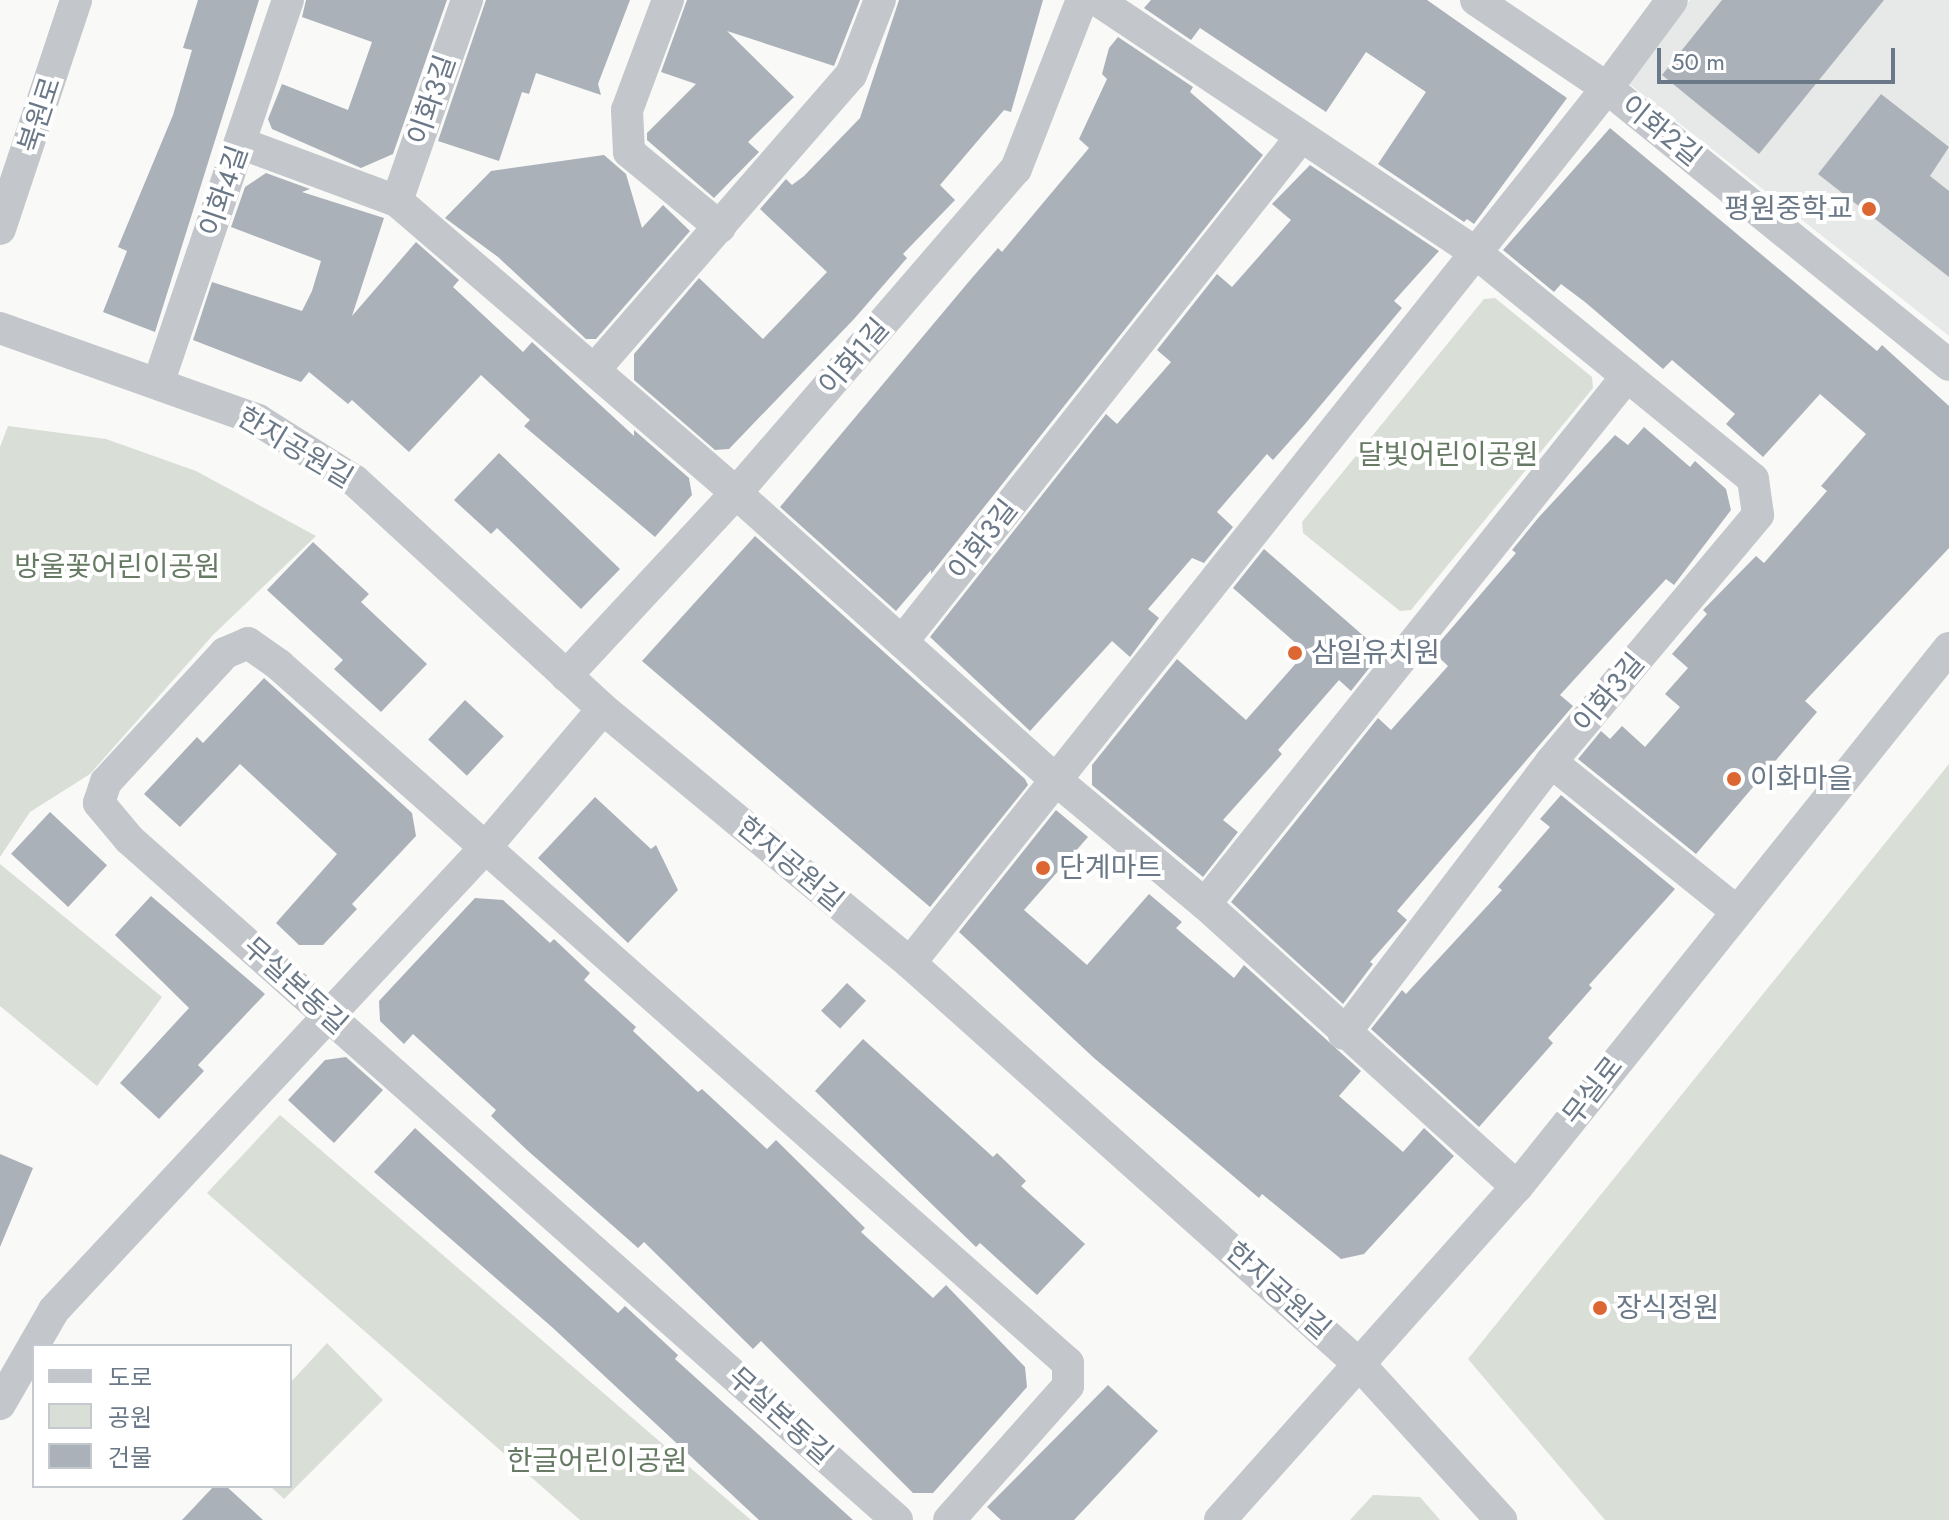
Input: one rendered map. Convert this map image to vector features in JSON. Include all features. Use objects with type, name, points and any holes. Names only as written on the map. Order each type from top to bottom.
[{"type":"street","name":"북원로","points":[[0,229],[76,0]]},
{"type":"street","name":"이화4길","points":[[159,381],[288,0]]},
{"type":"street","name":"이화3길","points":[[397,201],[467,0]]},
{"type":"street","points":[[668,0],[627,110],[629,152],[720,227]]},
{"type":"street","points":[[595,369],[851,75],[880,0]]},
{"type":"street","name":"이화1길","points":[[566,676],[736,493],[1016,169],[1082,0]]},
{"type":"street","name":"이화3길","points":[[1097,0],[1476,253],[1753,479],[1758,515],[1551,762],[1344,1034]]},
{"type":"street","name":"이화2길","points":[[1476,0],[1607,88],[1949,365]]},
{"type":"street","points":[[910,963],[1607,88],[1672,0]]},
{"type":"street","name":"이화3길","points":[[902,642],[1301,137]]},
{"type":"street","points":[[240,143],[397,201],[595,369],[1056,780],[1205,904],[1344,1034],[1517,1187]]},
{"type":"street","name":"한지공원길","points":[[0,328],[159,381],[258,420],[355,481],[603,709],[910,963],[1360,1365],[1501,1520]]},
{"type":"street","points":[[1205,904],[1627,376]]},
{"type":"street","name":"무실본동길","points":[[897,1520],[129,839],[99,803],[106,782],[225,653],[248,643],[279,665],[1068,1363],[1068,1386],[949,1520]]},
{"type":"street","name":"무실로","points":[[1220,1520],[1517,1187],[1949,648]]},
{"type":"street","points":[[34,1344],[54,1310],[326,1014],[485,848],[603,709]]},
{"type":"street","points":[[1551,762],[1736,911]]},
{"type":"street","points":[[0,1404],[32,1348]]},
{"type":"shaded area","name":"평원중학교","points":[[1690,0],[1949,0],[1949,336],[1627,82]]},
{"type":"green space","name":"달빛어린이공원","points":[[1495,298],[1592,377],[1593,388],[1411,610],[1400,611],[1303,533],[1302,522],[1484,299]]},
{"type":"green space","name":"방울꽃어린이공원","points":[[8,426],[106,439],[196,471],[316,536],[213,635],[90,774],[30,812],[0,857],[0,447]]},
{"type":"green space","points":[[1949,764],[1949,1520],[1605,1520],[1468,1359]]},
{"type":"green space","points":[[0,864],[162,997],[97,1086],[0,1006]]},
{"type":"green space","name":"한글어린이공원","points":[[280,1115],[751,1520],[580,1520],[207,1193]]},
{"type":"green space","points":[[327,1343],[383,1400],[284,1499],[272,1488],[292,1488],[292,1381]]},
{"type":"green space","points":[[1373,1495],[1420,1497],[1440,1520],[1350,1520]]},
{"type":"building","points":[[198,0],[259,0],[155,332],[103,312],[127,251],[118,247],[173,115],[192,50],[183,48]]},
{"type":"building","points":[[306,0],[447,0],[393,154],[361,168],[272,129],[268,119],[282,84],[348,110],[372,42],[302,17]]},
{"type":"building","points":[[486,0],[630,0],[598,84],[601,95],[536,73],[529,94],[522,92],[499,161],[438,141]]},
{"type":"building","points":[[687,0],[860,0],[834,66],[727,31],[794,97],[748,142],[759,152],[714,198],[647,140],[647,133],[696,84],[661,72]]},
{"type":"building","points":[[899,0],[1043,0],[1011,112],[1004,110],[940,185],[955,200],[903,254],[907,258],[854,319],[729,449],[715,450],[634,380],[634,354],[699,278],[763,339],[827,272],[760,209],[786,179],[792,185],[804,176],[860,118]]},
{"type":"building","points":[[1151,0],[1427,0],[1567,98],[1474,224],[1467,219],[1464,222],[1378,164],[1426,92],[1366,52],[1326,112],[1200,28],[1191,40],[1144,8]]},
{"type":"building","points":[[1722,0],[1884,0],[1759,154],[1662,75]]},
{"type":"building","points":[[1118,37],[1193,87],[1190,92],[1263,155],[931,574],[931,570],[896,611],[780,507],[971,279],[998,248],[1002,252],[1089,148],[1079,139],[1107,79],[1102,74],[1109,48]]},
{"type":"building","points":[[1881,94],[1949,147],[1930,176],[1949,191],[1949,277],[1818,174]]},
{"type":"building","points":[[1610,128],[1877,351],[1882,345],[1949,406],[1949,548],[1805,701],[1817,712],[1696,854],[1578,759],[1601,731],[1610,739],[1622,726],[1645,747],[1680,707],[1665,694],[1688,668],[1672,654],[1707,614],[1703,610],[1756,556],[1764,563],[1827,491],[1821,486],[1866,434],[1820,394],[1763,457],[1726,424],[1735,414],[1672,360],[1663,369],[1561,284],[1554,292],[1503,250]]},
{"type":"building","points":[[604,155],[626,174],[642,228],[663,205],[690,231],[596,339],[586,339],[498,257],[445,218],[491,171]]},
{"type":"building","points":[[1310,165],[1439,251],[1394,301],[1402,308],[1305,424],[1273,460],[1267,454],[1217,512],[1233,527],[1204,563],[1192,558],[1148,609],[1159,618],[1130,657],[1112,641],[1030,731],[930,637],[1106,414],[1117,424],[1171,362],[1157,350],[1217,274],[1232,287],[1291,220],[1272,204]]},
{"type":"building","points":[[266,173],[310,189],[302,192],[384,218],[352,316],[416,242],[459,280],[453,287],[523,352],[532,342],[634,436],[634,430],[689,478],[692,495],[655,537],[524,426],[530,420],[481,375],[409,452],[352,400],[348,404],[309,372],[301,382],[193,340],[212,282],[302,311],[312,291],[321,261],[231,227],[245,187]]},
{"type":"building","points":[[1644,427],[1690,467],[1695,461],[1726,489],[1731,510],[1674,585],[1666,579],[1560,695],[1573,706],[1397,911],[1407,920],[1370,962],[1373,964],[1343,1004],[1231,902],[1378,718],[1391,730],[1448,666],[1432,651],[1516,553],[1512,550],[1539,517],[1615,435],[1628,445]]},
{"type":"building","points":[[499,453],[620,569],[581,609],[497,528],[491,534],[454,500]]},
{"type":"building","points":[[755,536],[1025,779],[1028,785],[930,907],[642,661]]},
{"type":"building","points":[[313,542],[369,594],[361,602],[427,664],[381,712],[334,669],[343,660],[267,590]]},
{"type":"building","points":[[1264,549],[1382,652],[1351,691],[1339,680],[1278,750],[1282,754],[1223,820],[1238,832],[1203,877],[1092,785],[1092,765],[1177,659],[1246,720],[1306,652],[1233,588]]},
{"type":"building","points":[[264,678],[412,813],[416,836],[352,904],[357,909],[323,945],[299,945],[276,923],[337,854],[240,764],[180,827],[144,794],[197,737],[203,743]]},
{"type":"building","points":[[465,700],[504,736],[467,776],[428,739]]},
{"type":"building","points":[[1561,795],[1675,889],[1589,985],[1592,988],[1548,1038],[1553,1043],[1479,1127],[1371,1029],[1402,990],[1406,994],[1502,890],[1498,887],[1550,827],[1540,819]]},
{"type":"building","points":[[595,797],[651,849],[656,845],[678,890],[628,943],[538,858]]},
{"type":"building","points":[[1056,810],[1088,837],[1024,910],[1087,965],[1149,894],[1182,922],[1176,928],[1234,978],[1244,965],[1361,1071],[1339,1096],[1403,1152],[1424,1128],[1454,1156],[1364,1254],[1341,1259],[1262,1194],[1259,1198],[1094,1058],[959,932]]},
{"type":"building","points":[[50,812],[107,865],[68,907],[11,854]]},
{"type":"building","points":[[151,896],[265,994],[198,1065],[204,1071],[159,1119],[120,1083],[189,1008],[115,935]]},
{"type":"building","points":[[475,898],[503,900],[550,943],[554,939],[590,973],[584,980],[636,1027],[633,1031],[698,1092],[702,1089],[767,1149],[776,1140],[865,1228],[861,1232],[933,1298],[946,1285],[1025,1367],[1027,1387],[933,1493],[913,1493],[761,1341],[753,1349],[644,1242],[638,1248],[527,1150],[491,1116],[496,1110],[413,1034],[404,1044],[380,1021],[379,1001]]},
{"type":"building","points":[[847,983],[866,1001],[840,1029],[821,1011]]},
{"type":"building","points":[[863,1039],[993,1157],[997,1153],[1026,1181],[1021,1186],[1085,1244],[1037,1295],[980,1243],[976,1247],[815,1091]]},
{"type":"building","points":[[346,1057],[383,1090],[334,1143],[288,1100],[325,1060]]},
{"type":"building","points":[[415,1128],[618,1313],[625,1306],[678,1355],[675,1359],[853,1520],[759,1520],[553,1328],[374,1172]]},
{"type":"building","points":[[0,1154],[33,1168],[0,1247]]},
{"type":"building","points":[[1108,1385],[1158,1431],[1074,1520],[1001,1520],[987,1507]]},
{"type":"building","points":[[212,1488],[228,1488],[263,1520],[182,1520]]},
{"type":"place","name":"평원중학교","points":[[1869,209]]},
{"type":"place","name":"삼일유치원","points":[[1295,653]]},
{"type":"place","name":"이화마을","points":[[1734,779]]},
{"type":"place","name":"단계마트","points":[[1043,868]]},
{"type":"place","name":"장식정원","points":[[1600,1308]]}]
